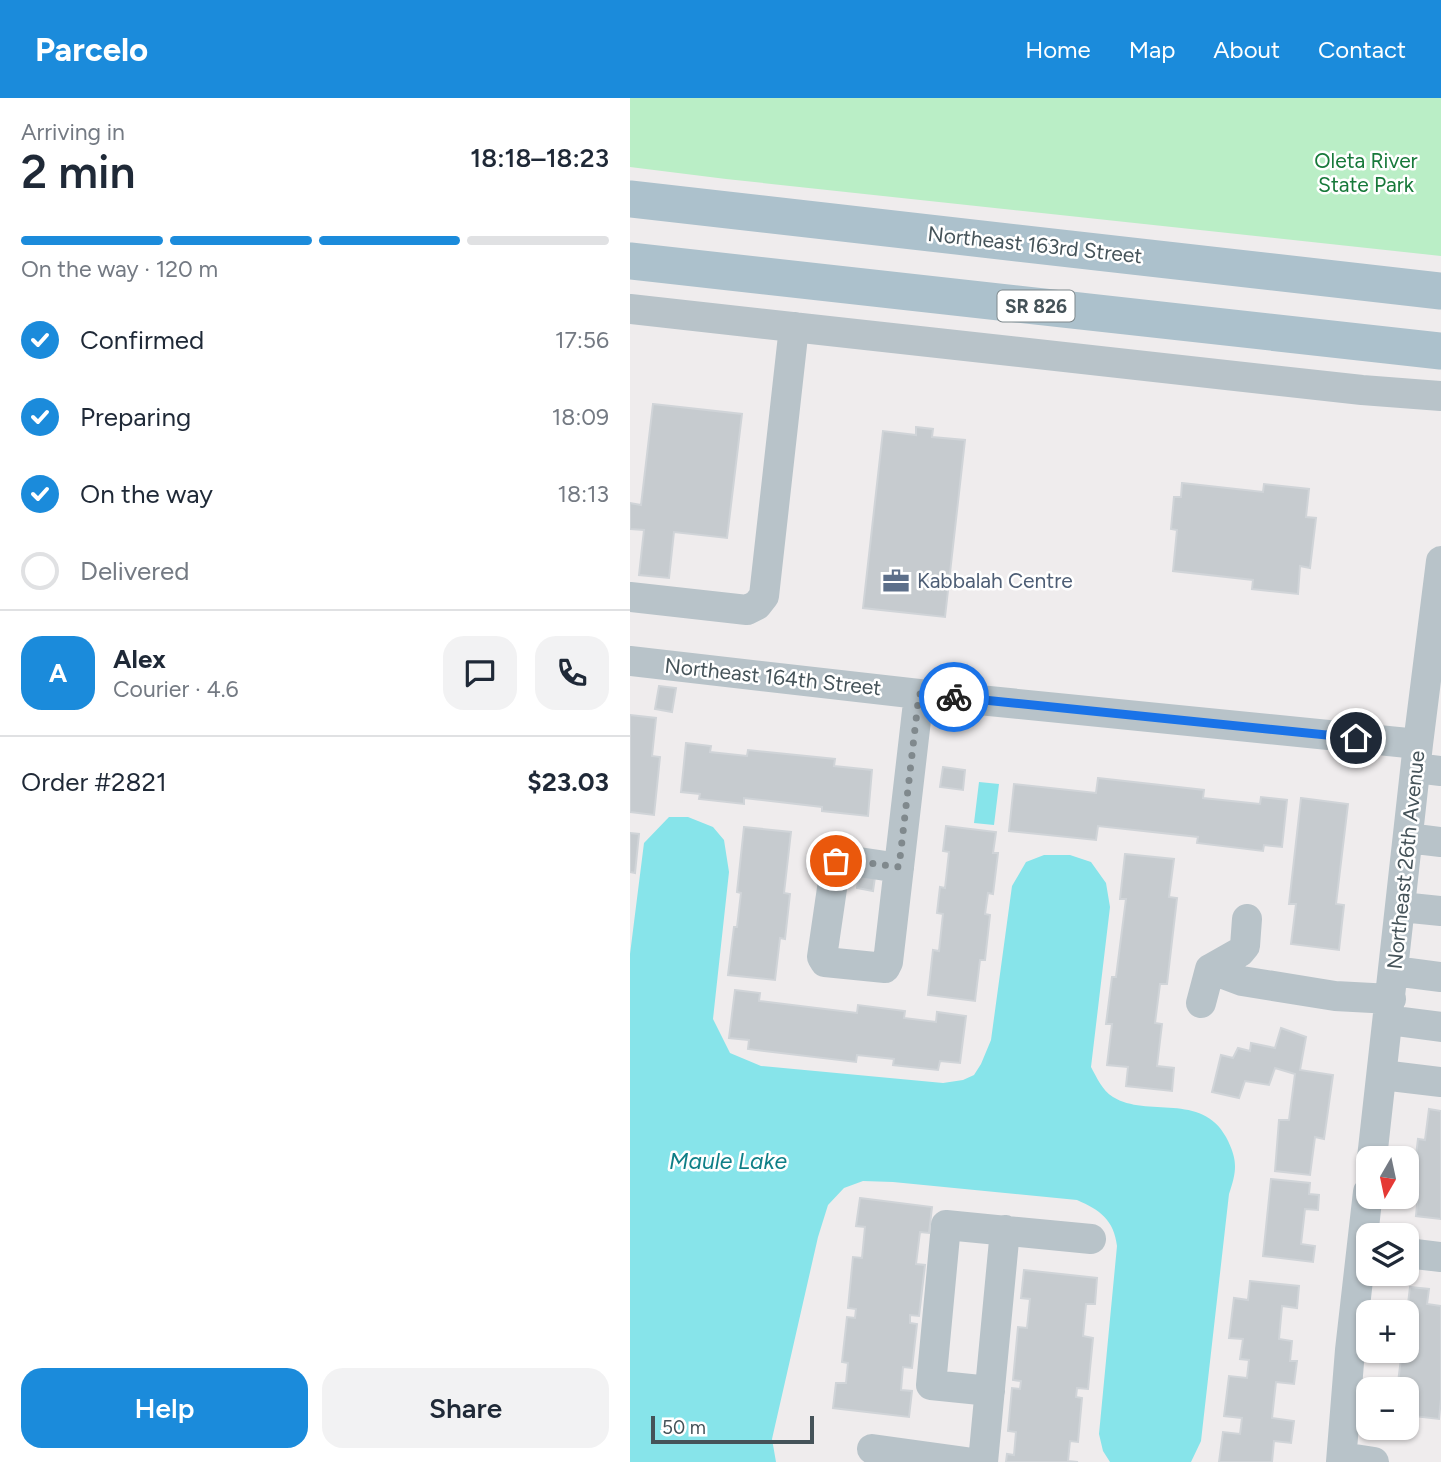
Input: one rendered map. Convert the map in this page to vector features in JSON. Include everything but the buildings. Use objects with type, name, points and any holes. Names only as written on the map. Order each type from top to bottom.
[{"type":"main road","name":"Northeast 163rd Street","points":[[630,199],[1441,291]]},
{"type":"main road","name":"SR 826","points":[[630,261],[1441,351]]},
{"type":"street","points":[[630,309],[1362,390],[1441,396]]},
{"type":"street","points":[[630,597],[747,610],[757,605],[764,596],[794,327]]},
{"type":"street","name":"Northeast 26th Avenue","points":[[1373,1146],[1408,838],[1425,761],[1441,561]]},
{"type":"street","name":"Northeast 164th Street","points":[[630,661],[919,694],[1425,761]]},
{"type":"street","points":[[899,867],[839,859],[836,861],[822,957],[825,962],[885,968],[888,962],[899,867],[919,694]]},
{"type":"street","points":[[1408,838],[1441,842]]},
{"type":"street","points":[[1401,907],[1441,911]]},
{"type":"street","points":[[1201,1003],[1210,970],[1245,946],[1247,919]]},
{"type":"street","points":[[1210,970],[1242,981],[1335,996],[1391,997],[1441,977]]},
{"type":"street","points":[[1391,997],[1441,1027]]},
{"type":"street","points":[[1382,1075],[1441,1082]]},
{"type":"street","points":[[990,1391],[931,1385],[946,1225],[1091,1239]]},
{"type":"street","points":[[983,1462],[1005,1230]]},
{"type":"street","points":[[1419,1254],[1441,1257]]},
{"type":"street","points":[[1360,1286],[1350,1350],[1341,1459],[1374,1462]]},
{"type":"street","points":[[872,1449],[966,1462]]},
{"type":"green space","name":"Oleta River State Park","points":[[630,98],[1441,98],[1441,256],[630,167]]},
{"type":"water","points":[[979,782],[999,784],[994,825],[974,823]]},
{"type":"water","name":"Maule Lake","points":[[669,817],[688,817],[713,827],[724,840],[729,872],[713,1019],[730,1053],[761,1066],[943,1083],[974,1075],[991,1040],[1012,886],[1026,862],[1044,855],[1070,855],[1091,862],[1106,883],[1110,907],[1091,1067],[1106,1091],[1127,1103],[1189,1110],[1203,1115],[1216,1123],[1233,1152],[1235,1171],[1229,1194],[1201,1441],[1191,1462],[1110,1462],[1103,1451],[1099,1434],[1117,1246],[1113,1229],[1105,1217],[1077,1200],[863,1181],[844,1188],[828,1205],[818,1237],[772,1439],[776,1462],[630,1462],[630,954],[644,843]]},
{"type":"way so far","points":[[836,861],[839,859],[899,867],[919,694],[954,697]]},
{"type":"place","name":"Kabbalah Centre","points":[[896,581]]},
{"type":"route","points":[[954,697],[1356,738]]}]
